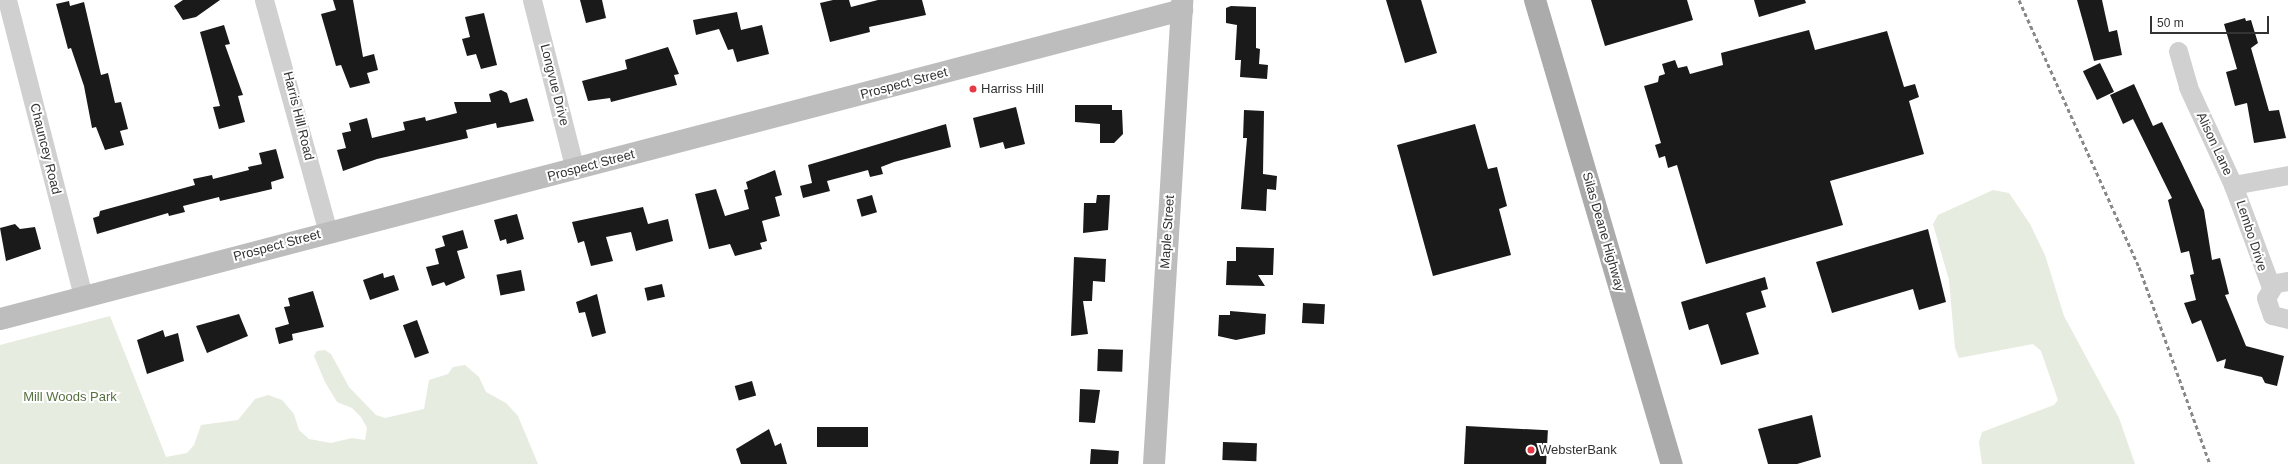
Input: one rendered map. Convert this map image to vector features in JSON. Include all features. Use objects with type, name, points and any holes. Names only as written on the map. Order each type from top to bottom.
[{"type":"main road","name":"Silas Deane Highway","points":[[1535,0],[1672,464]]},
{"type":"main road","name":"Prospect Street","points":[[0,319],[575,170],[1182,5]]},
{"type":"main road","name":"Maple Street","points":[[1154,464],[1182,5]]},
{"type":"street","name":"Chauncey Road","points":[[6,0],[83,297]]},
{"type":"street","name":"Harris Hill Road","points":[[264,0],[286,68],[328,233]]},
{"type":"street","name":"Longvue Drive","points":[[532,0],[575,170]]},
{"type":"street","name":"Alison Lane","points":[[2178,51],[2188,87],[2233,185],[2288,175]]},
{"type":"street","name":"Lembo Drive","points":[[2233,185],[2279,284],[2266,298],[2268,310],[2277,318],[2288,319]]},
{"type":"green space","points":[[1993,190],[2009,193],[2030,224],[2045,255],[2064,316],[2119,418],[2135,464],[1982,464],[1979,442],[1982,432],[2054,405],[2058,400],[2041,351],[2033,344],[1959,358],[1955,348],[1949,280],[1933,224],[1938,215]]},
{"type":"green space","name":"Mill Woods Park","points":[[110,316],[166,457],[187,453],[194,445],[201,425],[238,420],[255,399],[268,395],[282,400],[294,414],[299,430],[309,439],[331,443],[352,438],[365,440],[367,428],[361,417],[352,408],[337,402],[325,382],[314,356],[317,351],[325,350],[331,354],[349,387],[376,415],[385,418],[424,409],[429,380],[448,374],[453,367],[465,365],[479,377],[486,392],[506,403],[518,416],[538,464],[0,464],[0,345]]},
{"type":"building","points":[[183,0],[220,0],[196,17],[183,20],[174,6]]},
{"type":"building","points":[[333,0],[353,0],[363,57],[374,54],[378,70],[367,73],[370,83],[350,88],[341,65],[336,66],[321,14],[336,10]]},
{"type":"building","points":[[580,0],[602,0],[606,18],[586,23]]},
{"type":"building","points":[[833,0],[849,0],[851,7],[878,0],[922,0],[926,15],[869,27],[870,32],[830,42],[820,3]]},
{"type":"building","points":[[1386,0],[1421,0],[1437,53],[1405,63]]},
{"type":"building","points":[[1591,0],[1687,0],[1693,20],[1605,46]]},
{"type":"building","points":[[1754,0],[1805,0],[1806,3],[1759,17]]},
{"type":"building","points":[[2077,0],[2102,0],[2109,32],[2117,30],[2122,55],[2094,61]]},
{"type":"building","points":[[69,1],[70,6],[84,2],[101,75],[108,73],[115,103],[121,102],[128,129],[120,131],[124,145],[105,150],[96,127],[92,128],[84,86],[71,48],[68,49],[56,4]]},
{"type":"building","points":[[1231,6],[1256,7],[1256,48],[1260,49],[1259,64],[1268,65],[1267,79],[1240,77],[1241,60],[1235,60],[1237,25],[1226,23],[1226,8]]},
{"type":"building","points":[[737,12],[741,30],[762,25],[769,54],[737,62],[733,49],[728,50],[719,29],[696,35],[693,20]]},
{"type":"building","points":[[484,13],[497,65],[481,69],[476,54],[467,56],[462,39],[470,37],[465,17]]},
{"type":"building","points":[[2245,18],[2246,21],[2251,20],[2258,43],[2251,48],[2269,111],[2279,110],[2286,138],[2254,143],[2247,103],[2235,106],[2226,72],[2237,69],[2224,24]]},
{"type":"building","points":[[224,25],[230,44],[225,45],[243,95],[238,96],[245,122],[219,129],[213,107],[220,106],[200,32]]},
{"type":"building","points":[[1809,30],[1815,50],[1887,31],[1904,87],[1915,84],[1919,97],[1909,101],[1924,154],[1830,181],[1843,225],[1706,264],[1677,165],[1668,168],[1665,156],[1659,158],[1655,145],[1661,143],[1644,86],[1658,82],[1659,76],[1665,74],[1662,64],[1675,60],[1678,68],[1687,66],[1690,74],[1723,65],[1721,53]]},
{"type":"building","points":[[668,47],[679,74],[674,75],[677,85],[611,102],[610,98],[588,101],[582,81],[627,69],[625,60]]},
{"type":"building","points":[[2100,63],[2114,92],[2097,100],[2083,71]]},
{"type":"building","points":[[2134,84],[2153,126],[2162,122],[2204,210],[2212,260],[2220,258],[2229,294],[2225,295],[2246,346],[2284,356],[2277,386],[2265,383],[2262,377],[2224,368],[2226,359],[2217,362],[2201,320],[2192,324],[2184,303],[2196,300],[2190,275],[2194,274],[2189,251],[2181,253],[2168,200],[2172,198],[2133,119],[2123,124],[2110,95]]},
{"type":"building","points":[[501,90],[507,93],[510,103],[527,98],[534,121],[497,128],[496,123],[466,130],[468,138],[377,159],[343,171],[337,150],[346,148],[342,133],[351,131],[349,123],[367,118],[372,138],[405,130],[403,122],[425,117],[426,121],[457,113],[454,102],[491,102],[489,94]]},
{"type":"building","points":[[1075,105],[1112,105],[1112,110],[1122,110],[1123,134],[1114,143],[1100,143],[1100,124],[1075,122]]},
{"type":"building","points":[[1016,107],[1025,144],[1005,149],[1003,142],[980,148],[973,118]]},
{"type":"building","points":[[1244,110],[1264,111],[1263,174],[1277,176],[1276,190],[1267,189],[1266,211],[1241,209],[1247,138],[1243,138]]},
{"type":"building","points":[[946,124],[951,147],[894,162],[881,167],[883,174],[870,177],[868,170],[827,181],[830,191],[803,198],[800,186],[812,183],[808,165]]},
{"type":"building","points":[[1475,124],[1488,169],[1497,167],[1507,206],[1499,209],[1511,255],[1433,276],[1397,145]]},
{"type":"building","points":[[276,149],[284,178],[271,182],[272,189],[220,201],[219,197],[183,206],[185,212],[169,216],[168,213],[97,234],[93,218],[99,216],[100,211],[195,185],[193,179],[212,175],[213,179],[249,170],[248,167],[262,164],[259,153]]},
{"type":"building","points":[[775,170],[782,195],[775,197],[780,216],[762,221],[767,241],[760,243],[762,249],[735,256],[730,244],[709,249],[695,194],[716,189],[725,216],[749,209],[744,190],[748,189],[746,182]]},
{"type":"building","points":[[872,195],[877,212],[862,217],[857,199]]},
{"type":"building","points":[[1097,195],[1110,195],[1108,230],[1083,233],[1084,203],[1096,203]]},
{"type":"building","points":[[643,207],[648,224],[668,219],[673,241],[636,251],[631,232],[606,237],[613,261],[591,266],[584,241],[578,243],[572,222]]},
{"type":"building","points":[[517,214],[524,239],[507,244],[506,239],[500,241],[494,220]]},
{"type":"building","points":[[15,224],[20,229],[35,227],[41,249],[6,261],[0,228]]},
{"type":"building","points":[[1928,229],[1946,302],[1919,310],[1913,289],[1832,313],[1816,262]]},
{"type":"building","points":[[463,230],[468,248],[457,251],[465,278],[446,286],[444,282],[432,286],[426,267],[439,264],[435,249],[445,246],[442,236]]},
{"type":"building","points":[[1236,247],[1274,248],[1273,275],[1258,275],[1265,286],[1226,285],[1227,261],[1236,261]]},
{"type":"building","points":[[1074,257],[1106,259],[1105,282],[1093,281],[1092,301],[1083,301],[1088,334],[1071,336]]},
{"type":"building","points":[[521,270],[525,291],[500,295],[496,275]]},
{"type":"building","points":[[383,273],[384,278],[394,275],[399,290],[370,300],[363,280]]},
{"type":"building","points":[[1765,277],[1768,289],[1761,291],[1766,307],[1746,313],[1759,354],[1721,365],[1708,324],[1689,330],[1681,302]]},
{"type":"building","points":[[662,284],[665,297],[647,301],[644,288]]},
{"type":"building","points":[[313,291],[324,327],[292,334],[293,340],[279,344],[275,328],[289,324],[284,307],[290,306],[288,298]]},
{"type":"building","points":[[597,294],[606,333],[592,337],[585,312],[579,313],[576,302]]},
{"type":"building","points":[[1303,303],[1325,304],[1324,324],[1302,323]]},
{"type":"building","points":[[1230,311],[1266,314],[1265,334],[1236,340],[1218,336],[1219,315],[1230,315]]},
{"type":"building","points":[[239,314],[248,336],[207,353],[196,326]]},
{"type":"building","points":[[417,320],[429,353],[415,358],[403,325]]},
{"type":"building","points":[[163,330],[165,337],[178,333],[184,361],[147,374],[137,340]]},
{"type":"building","points":[[1098,349],[1123,350],[1122,372],[1097,371]]},
{"type":"building","points":[[752,381],[756,395],[739,400],[735,386]]},
{"type":"building","points":[[1080,389],[1100,390],[1095,423],[1079,422]]},
{"type":"building","points":[[1812,415],[1821,457],[1797,464],[1768,464],[1758,429]]},
{"type":"building","points":[[1466,426],[1548,430],[1546,464],[1464,464]]},
{"type":"building","points":[[817,427],[868,427],[868,447],[817,447]]},
{"type":"building","points":[[769,429],[775,446],[781,443],[787,464],[741,464],[736,449]]},
{"type":"building","points":[[1223,442],[1257,443],[1256,461],[1222,460]]},
{"type":"building","points":[[1091,449],[1119,451],[1118,464],[1090,464]]},
{"type":"railway","points":[[2019,0],[2139,267],[2210,464]]},
{"type":"place","name":"Harriss Hill","points":[[973,89]]},
{"type":"place","name":"WebsterBank","points":[[1531,450]]}]
